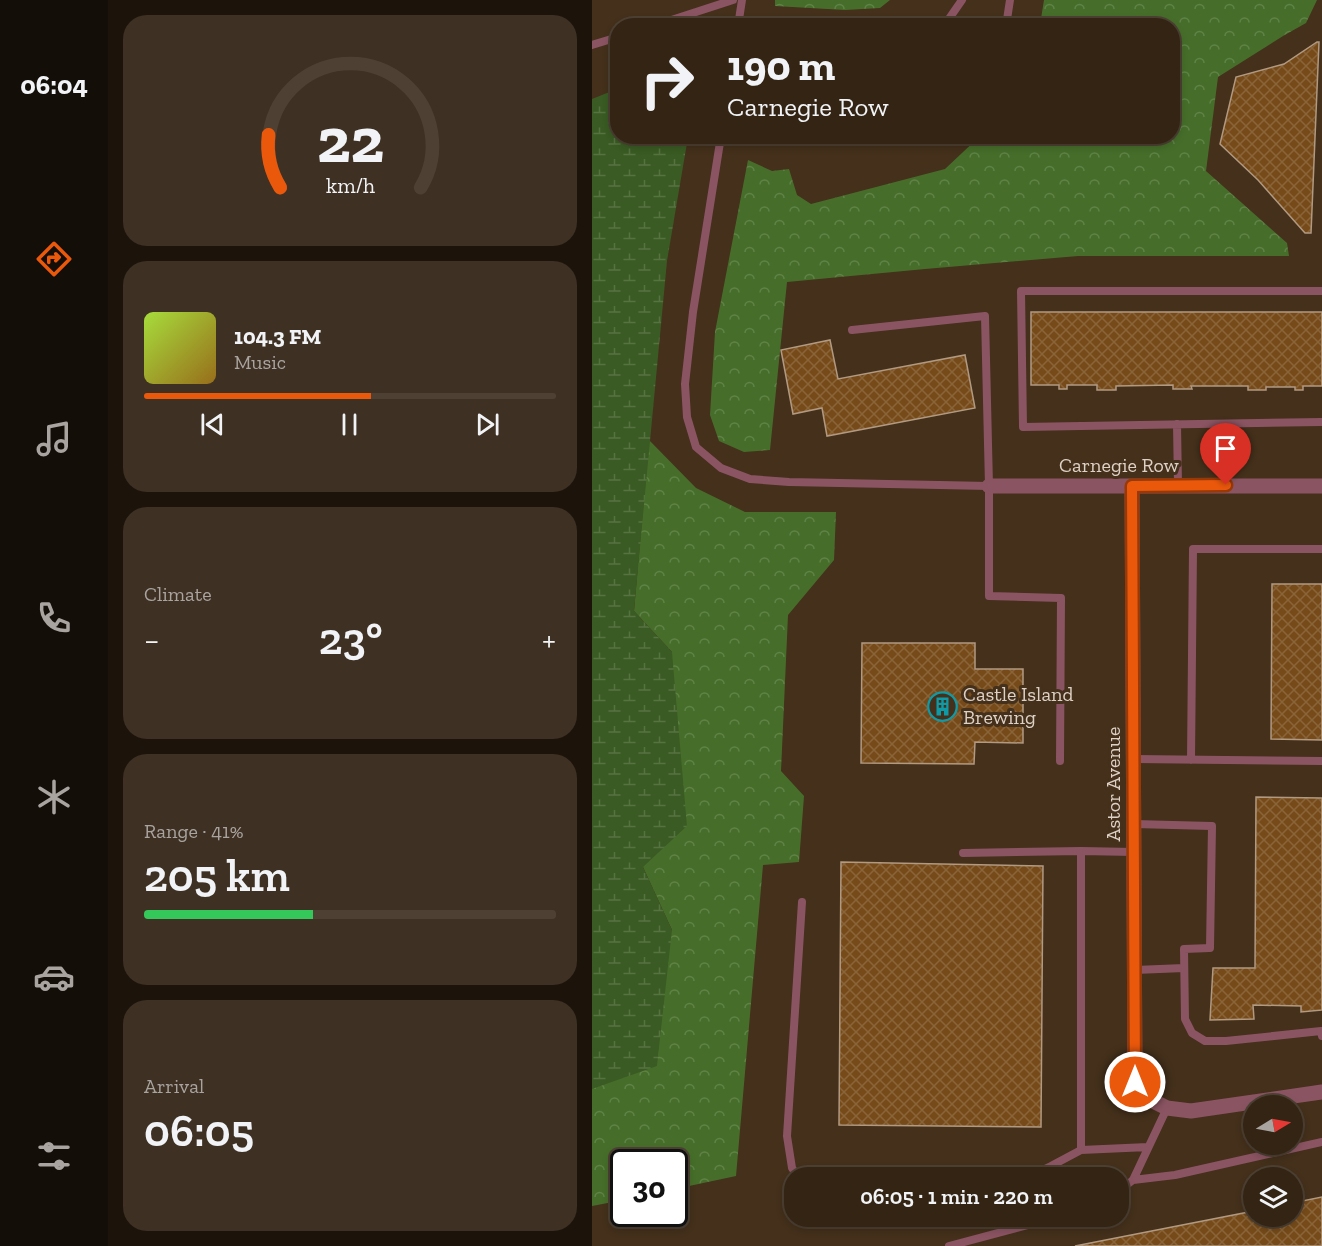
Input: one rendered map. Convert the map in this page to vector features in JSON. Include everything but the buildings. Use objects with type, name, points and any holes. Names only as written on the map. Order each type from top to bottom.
[{"type":"street","name":"Carnegie Row","points":[[989,486],[1321,486]]},
{"type":"street","name":"Astor Avenue","points":[[1132,486],[1135,1082],[1147,1098],[1167,1108]]},
{"type":"street","points":[[1167,1108],[1191,1111],[1321,1092]]},
{"type":"lane","points":[[678,18],[733,0]]},
{"type":"lane","points":[[739,18],[742,0]]},
{"type":"lane","points":[[950,18],[962,0]]},
{"type":"lane","points":[[1007,18],[1010,0]]},
{"type":"lane","points":[[592,45],[610,39]]},
{"type":"lane","points":[[720,144],[693,312],[685,384],[687,417],[696,447],[721,468],[750,479],[789,482],[989,486]]},
{"type":"lane","points":[[1321,291],[1021,291],[1023,427],[1321,422]]},
{"type":"lane","points":[[852,330],[985,316],[989,596],[1061,598],[1060,761]]},
{"type":"lane","points":[[1177,424],[1178,485]]},
{"type":"lane","points":[[1191,760],[1193,549],[1321,549]]},
{"type":"lane","points":[[1134,759],[1321,761]]},
{"type":"lane","points":[[1134,824],[1212,826],[1210,948],[1184,948],[1185,1019],[1192,1033],[1205,1041],[1226,1041],[1321,1031],[1321,1036]]},
{"type":"lane","points":[[1081,851],[1081,1150]]},
{"type":"lane","points":[[963,853],[1134,852]]},
{"type":"lane","points":[[792,1167],[787,1136],[802,902]]},
{"type":"lane","points":[[1135,970],[1184,968]]},
{"type":"lane","points":[[1129,1182],[1167,1108]]},
{"type":"lane","points":[[1132,1179],[1175,1175],[1321,1142]]},
{"type":"lane","points":[[1049,1167],[1081,1150],[1148,1147]]},
{"type":"lane","points":[[949,1246],[1021,1227]]},
{"type":"green space","points":[[775,0],[890,0],[880,8],[845,10],[775,6]]},
{"type":"green space","points":[[1044,0],[1317,0],[1306,23],[1218,77],[1206,171],[1287,243],[1289,256],[1078,256],[787,282],[770,450],[744,452],[719,441],[710,415],[715,332],[748,160],[772,171],[789,169],[797,195],[811,204],[945,169],[972,144],[1180,144],[1180,18],[1041,18]]},
{"type":"green space","points":[[610,92],[610,144],[687,144],[667,261],[634,611],[672,652],[687,826],[643,867],[672,930],[657,1066],[592,1089],[592,99]]},
{"type":"green space","points":[[649,440],[696,488],[745,512],[836,512],[834,560],[788,615],[781,771],[804,796],[799,862],[763,865],[736,1176],[688,1186],[688,1149],[610,1149],[610,1203],[592,1206],[592,1088],[672,930],[643,867],[672,652],[634,611]]},
{"type":"place","name":"Castle Island Brewing","points":[[942,706]]},
{"type":"route","points":[[1135,1082],[1132,486],[1226,485]]}]
